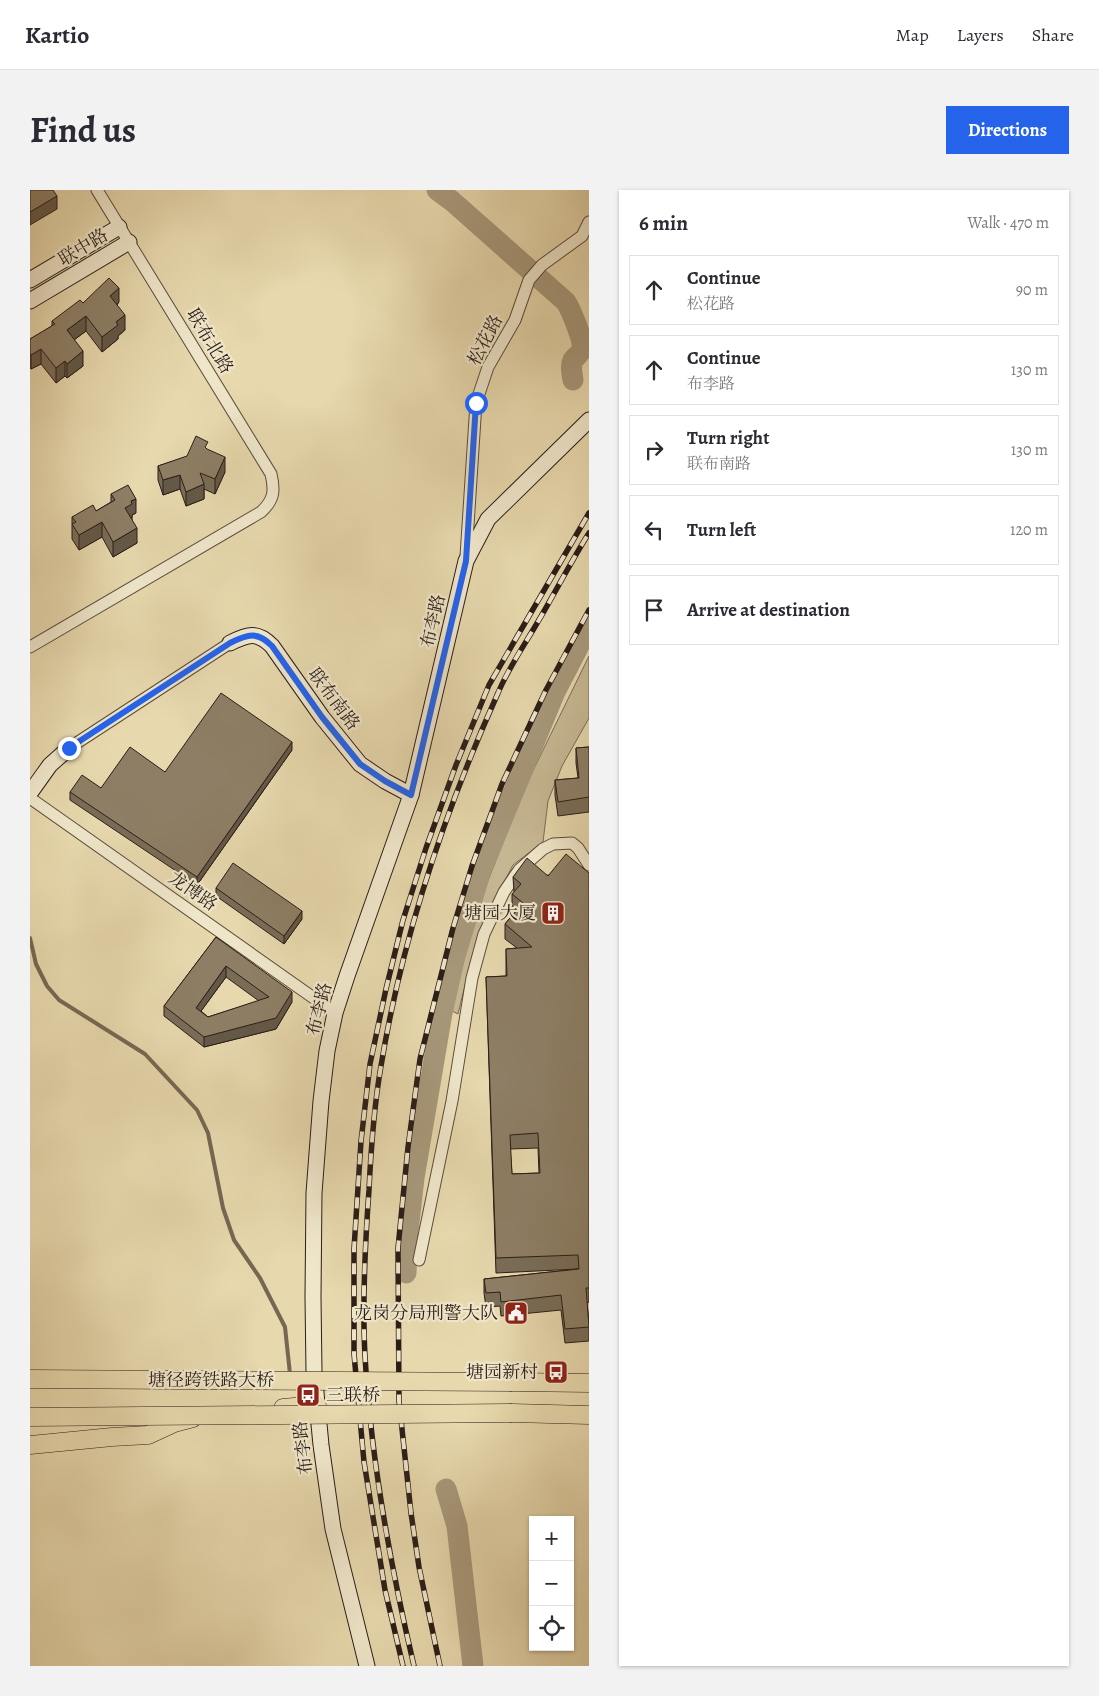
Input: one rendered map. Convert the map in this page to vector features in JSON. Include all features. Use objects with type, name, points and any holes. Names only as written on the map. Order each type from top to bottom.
[{"type":"main road","name":"联中路","points":[[30,280],[119,227]]},
{"type":"main road","name":"联中路","points":[[30,300],[129,242]]},
{"type":"main road","name":"布李路","points":[[367,1666],[333,1529],[317,1405],[313,1337],[314,1193],[321,1101],[328,1051],[336,1013],[359,937],[411,795],[466,561],[488,519],[589,420]]},
{"type":"main road","name":"联布南路","points":[[230,643],[252,634],[264,638],[272,646],[322,717],[360,764],[385,781],[411,795]]},
{"type":"main road","points":[[30,793],[50,765],[69,748]]},
{"type":"main road","name":"塘径跨铁路大桥","points":[[30,1380],[589,1383]]},
{"type":"main road","points":[[30,1445],[112,1436],[148,1435],[184,1420],[212,1414],[317,1405]]},
{"type":"main road","name":"塘径跨铁路大桥","points":[[30,1416],[512,1413],[589,1415]]},
{"type":"street","name":"联布北路","points":[[30,647],[261,512],[269,505],[274,495],[271,474],[97,190]]},
{"type":"street","name":"松花路","points":[[466,561],[476,403],[488,367],[515,320],[529,280],[542,265],[582,236],[589,222]]},
{"type":"street","points":[[69,748],[230,643]]},
{"type":"street","name":"龙博路","points":[[30,798],[336,1013]]},
{"type":"street","points":[[419,1260],[452,1101],[472,978],[484,934],[504,892],[519,870],[543,849],[553,844],[572,843],[578,848],[589,865]]},
{"type":"shaded area","points":[[589,656],[589,718],[562,766],[548,801],[543,842],[513,865],[489,910],[471,960],[458,1014],[448,1009],[485,888],[525,787]]},
{"type":"building","points":[[30,190],[53,190],[57,196],[30,212]]},
{"type":"building","points":[[109,278],[119,288],[110,296],[125,315],[116,322],[118,325],[102,337],[86,316],[67,330],[83,351],[67,364],[65,361],[56,368],[41,349],[31,355],[30,339],[55,324],[52,321],[80,300],[83,303]]},
{"type":"building","points":[[196,436],[208,442],[205,447],[207,449],[225,457],[215,479],[200,473],[204,484],[186,492],[180,475],[163,480],[158,466],[187,456]]},
{"type":"building","points":[[128,485],[136,499],[131,501],[132,504],[125,508],[137,528],[113,542],[102,522],[79,535],[72,524],[76,522],[72,517],[93,505],[96,511],[115,500],[111,494]]},
{"type":"building","points":[[221,693],[292,742],[197,877],[70,792],[82,775],[101,788],[130,747],[165,772]]},
{"type":"building","points":[[589,747],[589,797],[558,802],[555,780],[579,778],[576,748]]},
{"type":"building","points":[[566,854],[589,873],[589,1288],[586,1288],[589,1327],[565,1329],[561,1295],[501,1302],[500,1292],[486,1293],[484,1279],[579,1269],[578,1255],[496,1258],[486,977],[507,976],[506,949],[532,947],[505,924],[523,903],[512,894],[521,884],[513,877],[527,858],[548,876]],"holes":[[[538,1133],[540,1173],[512,1174],[510,1135]]]},
{"type":"building","points":[[233,863],[302,911],[284,936],[216,888]]},
{"type":"building","points":[[216,937],[292,992],[276,1018],[204,1037],[164,1006]],"holes":[[[226,966],[269,997],[208,1017],[196,1008]]]},
{"type":"waterway","points":[[437,190],[452,201],[566,302],[582,343],[581,351],[572,363],[573,380]]},
{"type":"waterway","points":[[406,1273],[408,1231],[414,1178],[442,1013],[455,956],[481,870],[555,692],[589,626]]},
{"type":"waterway","points":[[30,938],[36,964],[47,986],[59,1000],[145,1054],[197,1110],[208,1133],[223,1208],[234,1240],[260,1278],[285,1327],[290,1374]]},
{"type":"waterway","points":[[446,1489],[457,1526],[473,1666]]},
{"type":"railway","points":[[403,1666],[385,1590],[364,1462],[354,1354],[354,1249],[361,1141],[370,1064],[403,920],[426,848],[456,765],[489,685],[589,513]]},
{"type":"railway","points":[[414,1666],[383,1512],[372,1434],[365,1356],[365,1252],[372,1143],[379,1081],[390,1018],[413,923],[460,783],[506,675],[589,533]]},
{"type":"railway","points":[[440,1666],[419,1567],[399,1401],[398,1248],[408,1147],[420,1059],[453,928],[472,866],[502,784],[546,690],[589,610]]},
{"type":"place","name":"塘园大厦","points":[[553,913]]},
{"type":"place","name":"龙岗分局刑警大队","points":[[516,1313]]},
{"type":"place","name":"塘园新村","points":[[556,1372]]},
{"type":"place","name":"三联桥","points":[[308,1395]]},
{"type":"route","points":[[69,748],[230,643],[252,634],[264,638],[272,646],[322,717],[360,764],[385,781],[411,795],[466,561],[476,403]]}]
